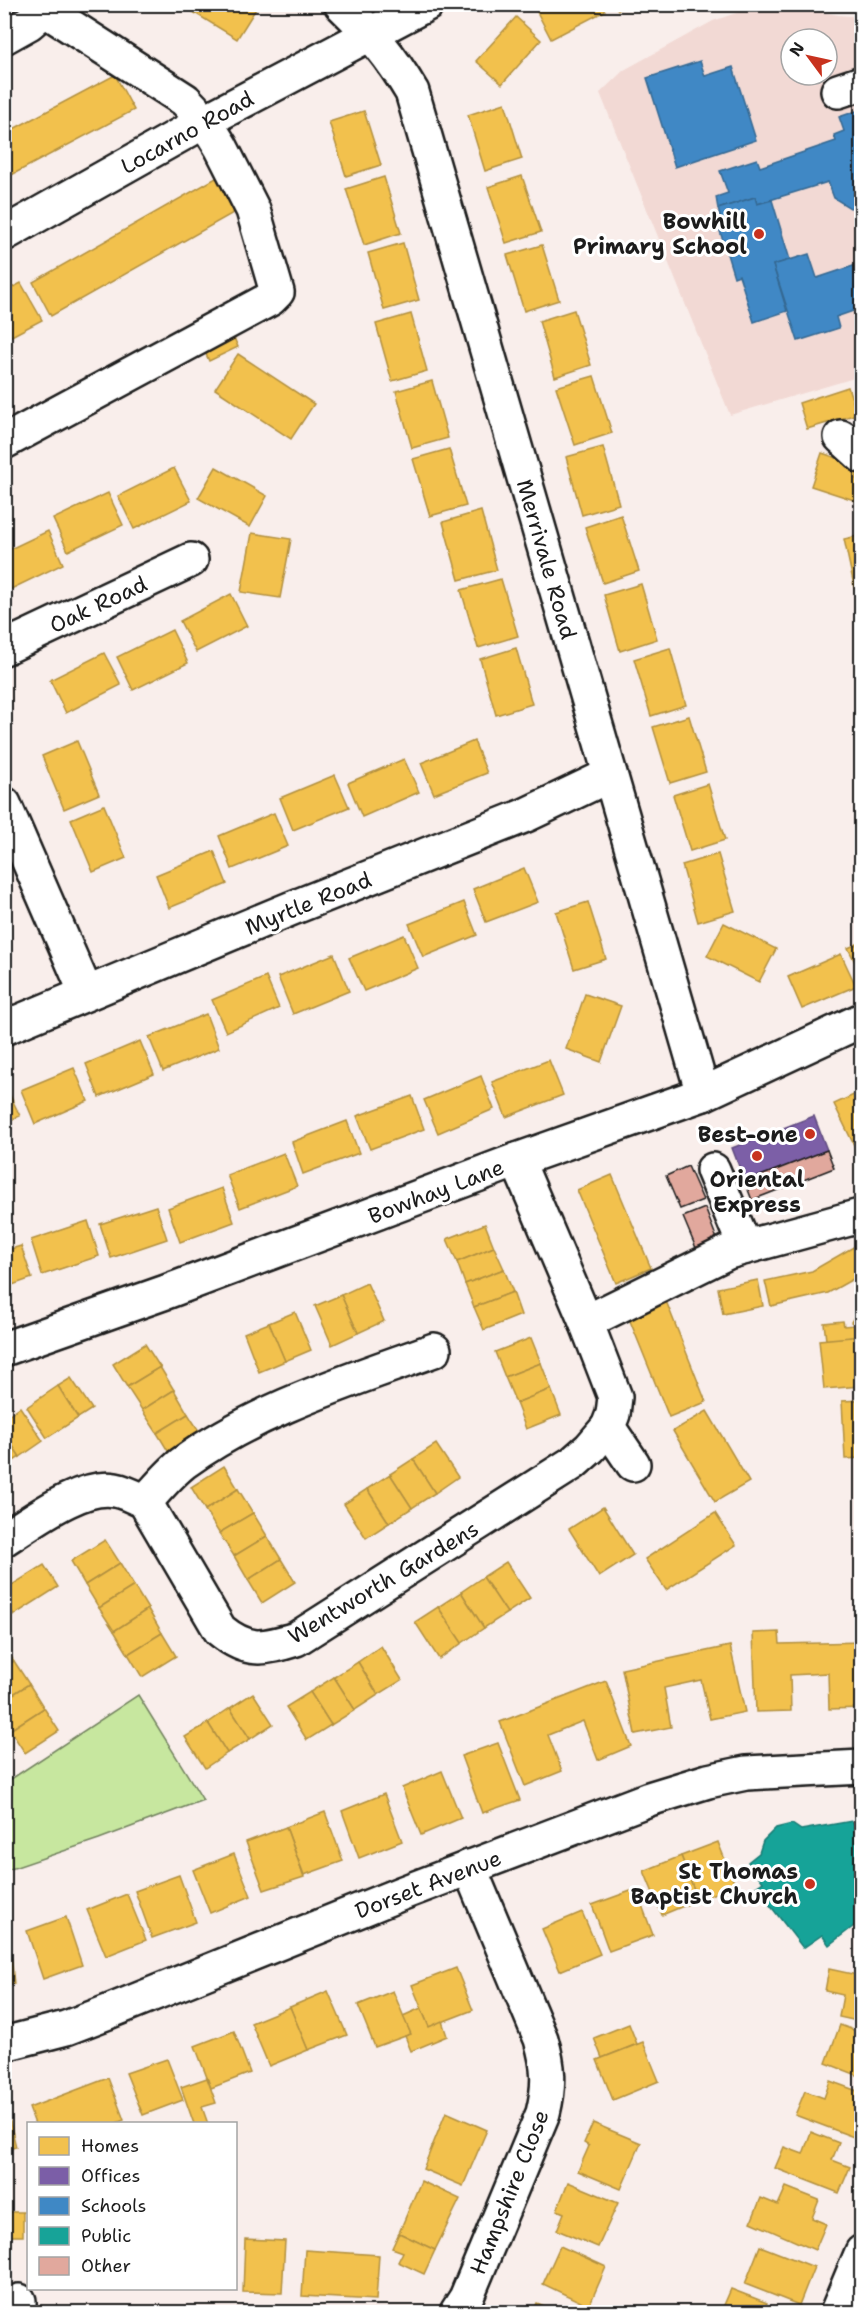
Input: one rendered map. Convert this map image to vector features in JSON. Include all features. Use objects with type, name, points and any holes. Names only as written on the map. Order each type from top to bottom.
[{"type":"street","name":"Merrivale Road","points":[[341,4],[372,34],[412,92],[703,1094]]},
{"type":"street","points":[[372,34],[427,4]]},
{"type":"street","points":[[4,37],[29,23],[40,7],[185,100],[205,121],[253,210],[277,292],[270,299],[4,442]]},
{"type":"street","name":"Locarno Road","points":[[4,234],[205,121],[372,34]]},
{"type":"street","name":"Oak Road","points":[[4,648],[191,560]]},
{"type":"street","name":"Myrtle Road","points":[[4,1028],[526,815],[610,775]]},
{"type":"street","points":[[4,804],[86,993]]},
{"type":"street","name":"Bowhay Lane","points":[[4,1349],[166,1292],[517,1160],[703,1094],[861,1020]]},
{"type":"street","name":"Wentworth Gardens","points":[[145,1502],[220,1630],[237,1644],[272,1646],[296,1639],[573,1463],[590,1448],[608,1427],[614,1414],[615,1397],[586,1322],[517,1160]]},
{"type":"street","points":[[713,1170],[745,1247]]},
{"type":"street","points":[[586,1322],[728,1252],[860,1216]]},
{"type":"street","points":[[4,1539],[63,1503],[87,1492],[113,1489],[145,1502],[182,1464],[245,1425],[320,1392],[434,1350]]},
{"type":"street","points":[[608,1427],[633,1464]]},
{"type":"street","name":"Dorset Avenue","points":[[4,2044],[66,2028],[649,1799],[708,1781],[746,1773],[861,1767]]},
{"type":"street","name":"Hampshire Close","points":[[458,2313],[543,2113],[548,2094],[548,2063],[541,2039],[470,1868]]},
{"type":"street","points":[[837,2313],[861,2252]]},
{"type":"shaded area","name":"Bowhill Primary School","points":[[759,5],[788,5],[861,17],[861,376],[730,415],[600,93],[624,70],[713,21]]},
{"type":"green space","points":[[138,1695],[203,1800],[5,1871],[5,1783]]},
{"type":"building: Homes","points":[[180,4],[254,4],[257,7],[237,39]]},
{"type":"building: Homes","points":[[537,4],[601,4],[605,11],[551,39],[534,6]]},
{"type":"building: Homes","points":[[615,4],[629,4],[618,10]]},
{"type":"building: Homes","points":[[516,17],[541,40],[502,84],[476,61]]},
{"type":"building: Homes","points":[[115,75],[134,110],[4,179],[4,134]]},
{"type":"building: Homes","points":[[505,103],[522,159],[485,171],[468,115]]},
{"type":"building: Homes","points":[[364,111],[381,165],[346,176],[329,122]]},
{"type":"building: Homes","points":[[223,174],[242,208],[51,316],[33,282]]},
{"type":"building: Homes","points":[[522,176],[541,232],[506,243],[488,187]]},
{"type":"building: Homes","points":[[384,177],[401,233],[364,245],[346,189]]},
{"type":"building: Homes","points":[[403,243],[419,300],[384,310],[368,253]]},
{"type":"building: Homes","points":[[542,245],[559,300],[524,311],[507,255]]},
{"type":"building: Homes","points":[[21,283],[42,320],[4,340],[4,292]]},
{"type":"building: Homes","points":[[574,310],[591,365],[555,377],[539,321]]},
{"type":"building: Homes","points":[[411,314],[427,371],[392,381],[376,324]]},
{"type":"building: Homes","points":[[231,331],[238,347],[209,361],[202,345]]},
{"type":"building: Homes","points":[[238,354],[314,404],[291,439],[215,389]]},
{"type":"building: Homes","points":[[594,376],[612,433],[575,445],[556,387]]},
{"type":"building: Homes","points":[[432,381],[448,438],[412,448],[396,391]]},
{"type":"building: Homes","points":[[848,387],[857,414],[807,429],[799,403]]},
{"type":"building: Homes","points":[[603,447],[619,504],[582,515],[566,457]]},
{"type":"building: Homes","points":[[449,449],[466,506],[430,516],[413,459]]},
{"type":"building: Homes","points":[[822,453],[860,466],[856,479],[862,481],[860,502],[811,486]]},
{"type":"building: Homes","points":[[216,467],[267,496],[250,527],[198,498]]},
{"type":"building: Homes","points":[[174,468],[191,501],[134,529],[118,496]]},
{"type":"building: Homes","points":[[108,493],[123,525],[68,551],[53,519]]},
{"type":"building: Homes","points":[[481,511],[497,570],[459,580],[443,522]]},
{"type":"building: Homes","points":[[621,515],[639,571],[603,583],[585,527]]},
{"type":"building: Homes","points":[[48,531],[63,564],[9,590],[4,580],[4,552]]},
{"type":"building: Homes","points":[[252,533],[291,539],[280,598],[241,592]]},
{"type":"building: Homes","points":[[862,535],[862,594],[856,595],[844,539]]},
{"type":"building: Homes","points":[[501,579],[518,636],[478,648],[461,590]]},
{"type":"building: Homes","points":[[641,584],[657,639],[620,651],[604,595]]},
{"type":"building: Homes","points":[[231,594],[247,626],[196,652],[180,621]]},
{"type":"building: Homes","points":[[172,630],[188,663],[133,690],[117,657]]},
{"type":"building: Homes","points":[[516,648],[532,704],[496,715],[480,659]]},
{"type":"building: Homes","points":[[670,648],[686,705],[651,716],[634,659]]},
{"type":"building: Homes","points":[[104,653],[121,685],[66,713],[50,680]]},
{"type":"building: Homes","points":[[689,716],[706,772],[670,783],[653,727]]},
{"type":"building: Homes","points":[[77,741],[99,794],[64,809],[42,756]]},
{"type":"building: Homes","points":[[474,741],[487,773],[434,794],[421,763]]},
{"type":"building: Homes","points":[[404,759],[419,792],[362,817],[348,783]]},
{"type":"building: Homes","points":[[335,775],[349,807],[293,830],[280,798]]},
{"type":"building: Homes","points":[[708,784],[725,840],[690,851],[673,795]]},
{"type":"building: Homes","points":[[104,805],[126,858],[93,872],[71,819]]},
{"type":"building: Homes","points":[[274,813],[288,846],[232,869],[219,836]]},
{"type":"building: Homes","points":[[214,851],[227,884],[169,908],[156,875]]},
{"type":"building: Homes","points":[[718,854],[735,911],[698,922],[682,865]]},
{"type":"building: Homes","points":[[524,868],[538,902],[486,922],[473,889]]},
{"type":"building: Homes","points":[[464,902],[477,935],[423,957],[409,924]]},
{"type":"building: Homes","points":[[588,902],[606,959],[574,969],[556,912]]},
{"type":"building: Homes","points":[[724,923],[776,949],[759,982],[707,956]]},
{"type":"building: Homes","points":[[404,935],[418,968],[364,991],[349,958]]},
{"type":"building: Homes","points":[[862,942],[862,976],[848,948]]},
{"type":"building: Homes","points":[[334,954],[349,991],[293,1014],[278,977]]},
{"type":"building: Homes","points":[[841,954],[856,986],[802,1009],[788,977]]},
{"type":"building: Homes","points":[[266,977],[279,1008],[226,1032],[212,1000]]},
{"type":"building: Homes","points":[[585,994],[621,1006],[601,1062],[566,1049]]},
{"type":"building: Homes","points":[[206,1014],[219,1048],[163,1071],[149,1037]]},
{"type":"building: Homes","points":[[140,1041],[154,1074],[99,1097],[86,1064]]},
{"type":"building: Homes","points":[[549,1060],[563,1095],[506,1117],[492,1082]]},
{"type":"building: Homes","points":[[74,1068],[88,1101],[35,1124],[21,1090]]},
{"type":"building: Homes","points":[[481,1076],[494,1109],[438,1133],[424,1100]]},
{"type":"building: Homes","points":[[4,1083],[20,1116],[4,1123]]},
{"type":"building: Homes","points":[[858,1093],[862,1100],[862,1144],[855,1147],[834,1104]]},
{"type":"building: Homes","points":[[412,1096],[424,1129],[370,1149],[357,1116]]},
{"type":"building: Homes","points":[[347,1121],[359,1153],[303,1174],[292,1142]]},
{"type":"building: Homes","points":[[284,1153],[297,1186],[240,1208],[227,1175]]},
{"type":"building: Homes","points":[[612,1175],[651,1268],[616,1283],[577,1190]]},
{"type":"building: Homes","points":[[222,1188],[234,1222],[180,1242],[168,1208]]},
{"type":"building: Homes","points":[[156,1206],[167,1239],[111,1258],[100,1224]]},
{"type":"building: Homes","points":[[88,1221],[99,1256],[42,1275],[31,1240]]},
{"type":"building: Homes","points":[[485,1224],[494,1247],[457,1262],[447,1239]]},
{"type":"building: Homes","points":[[862,1242],[862,1274],[828,1293],[771,1306],[765,1281],[812,1271]]},
{"type":"building: Homes","points":[[21,1246],[32,1278],[4,1288],[4,1251]]},
{"type":"building: Homes","points":[[494,1247],[504,1269],[465,1284],[457,1262]]},
{"type":"building: Homes","points":[[504,1269],[513,1292],[474,1307],[465,1284]]},
{"type":"building: Homes","points":[[758,1280],[763,1306],[723,1314],[718,1288]]},
{"type":"building: Homes","points":[[367,1283],[384,1321],[358,1333],[341,1295]]},
{"type":"building: Homes","points":[[513,1292],[521,1315],[484,1330],[474,1307]]},
{"type":"building: Homes","points":[[341,1295],[358,1333],[332,1345],[315,1306]]},
{"type":"building: Homes","points":[[666,1301],[706,1402],[669,1417],[628,1316]]},
{"type":"building: Homes","points":[[858,1311],[862,1314],[862,1329],[851,1322]]},
{"type":"building: Homes","points":[[295,1312],[311,1350],[285,1361],[269,1323]]},
{"type":"building: Homes","points":[[843,1321],[844,1326],[854,1325],[855,1337],[826,1340],[824,1323]]},
{"type":"building: Homes","points":[[269,1323],[285,1361],[259,1372],[244,1333]]},
{"type":"building: Homes","points":[[862,1336],[861,1386],[824,1389],[819,1340]]},
{"type":"building: Homes","points":[[531,1338],[541,1363],[505,1377],[495,1352]]},
{"type":"building: Homes","points":[[145,1344],[160,1367],[127,1387],[113,1364]]},
{"type":"building: Homes","points":[[541,1363],[551,1389],[516,1403],[505,1377]]},
{"type":"building: Homes","points":[[160,1367],[174,1390],[142,1410],[127,1387]]},
{"type":"building: Homes","points":[[71,1378],[92,1409],[78,1418],[58,1386]]},
{"type":"building: Homes","points":[[58,1386],[78,1418],[47,1438],[27,1407]]},
{"type":"building: Homes","points":[[551,1389],[561,1415],[526,1429],[516,1403]]},
{"type":"building: Homes","points":[[174,1390],[188,1414],[157,1433],[142,1410]]},
{"type":"building: Homes","points":[[862,1400],[862,1458],[845,1459],[842,1401]]},
{"type":"building: Homes","points":[[20,1407],[43,1441],[20,1457],[4,1433],[4,1418]]},
{"type":"building: Homes","points":[[707,1411],[749,1482],[715,1502],[673,1431]]},
{"type":"building: Homes","points":[[188,1414],[203,1437],[171,1456],[157,1433]]},
{"type":"building: Homes","points":[[4,1433],[20,1457],[4,1467]]},
{"type":"building: Homes","points":[[436,1444],[458,1477],[435,1493],[413,1459]]},
{"type":"building: Homes","points":[[413,1459],[435,1493],[412,1508],[390,1474]]},
{"type":"building: Homes","points":[[224,1466],[238,1489],[205,1510],[191,1487]]},
{"type":"building: Homes","points":[[390,1474],[412,1508],[389,1523],[367,1489]]},
{"type":"building: Homes","points":[[238,1489],[253,1513],[219,1533],[205,1510]]},
{"type":"building: Homes","points":[[367,1489],[389,1523],[366,1538],[344,1504]]},
{"type":"building: Homes","points":[[603,1507],[633,1555],[599,1577],[569,1529]]},
{"type":"building: Homes","points":[[253,1513],[267,1536],[234,1556],[219,1533]]},
{"type":"building: Homes","points":[[715,1513],[736,1545],[666,1590],[645,1559]]},
{"type":"building: Homes","points":[[267,1536],[281,1559],[248,1580],[234,1556]]},
{"type":"building: Homes","points":[[105,1540],[120,1563],[85,1585],[71,1561]]},
{"type":"building: Homes","points":[[281,1559],[295,1582],[262,1603],[248,1580]]},
{"type":"building: Homes","points":[[506,1562],[530,1598],[507,1613],[483,1577]]},
{"type":"building: Homes","points":[[120,1563],[134,1586],[99,1608],[85,1585]]},
{"type":"building: Homes","points":[[44,1565],[58,1587],[14,1615],[4,1601],[4,1590]]},
{"type":"building: Homes","points":[[483,1577],[507,1613],[484,1628],[461,1592]]},
{"type":"building: Homes","points":[[134,1586],[148,1609],[114,1631],[99,1608]]},
{"type":"building: Homes","points":[[461,1592],[484,1628],[462,1643],[438,1607]]},
{"type":"building: Homes","points":[[438,1607],[462,1643],[439,1659],[415,1622]]},
{"type":"building: Homes","points":[[148,1609],[162,1633],[128,1654],[114,1631]]},
{"type":"building: Homes","points":[[779,1632],[780,1644],[862,1642],[862,1708],[829,1709],[828,1673],[790,1675],[791,1711],[756,1712],[753,1633]]},
{"type":"building: Homes","points":[[162,1633],[176,1656],[142,1677],[128,1654]]},
{"type":"building: Homes","points":[[381,1646],[402,1680],[378,1695],[358,1662]]},
{"type":"building: Homes","points":[[730,1646],[745,1712],[710,1719],[701,1680],[664,1688],[671,1727],[635,1734],[622,1669]]},
{"type":"building: Homes","points":[[4,1647],[14,1661],[4,1667]]},
{"type":"building: Homes","points":[[14,1661],[29,1684],[4,1700],[4,1667]]},
{"type":"building: Homes","points":[[358,1662],[378,1695],[355,1710],[334,1677]]},
{"type":"building: Homes","points":[[334,1677],[355,1710],[331,1725],[310,1692]]},
{"type":"building: Homes","points":[[606,1681],[631,1746],[598,1760],[583,1721],[548,1735],[562,1771],[525,1786],[500,1722]]},
{"type":"building: Homes","points":[[29,1684],[44,1708],[10,1730],[4,1722],[4,1700]]},
{"type":"building: Homes","points":[[310,1692],[331,1725],[307,1740],[286,1707]]},
{"type":"building: Homes","points":[[253,1693],[273,1724],[250,1739],[230,1708]]},
{"type":"building: Homes","points":[[44,1708],[59,1731],[25,1753],[10,1730]]},
{"type":"building: Homes","points":[[230,1708],[250,1739],[227,1753],[208,1723]]},
{"type":"building: Homes","points":[[208,1723],[227,1753],[205,1768],[185,1737]]},
{"type":"building: Homes","points":[[498,1743],[520,1800],[482,1813],[461,1756]]},
{"type":"building: Homes","points":[[442,1771],[461,1818],[421,1835],[402,1788]]},
{"type":"building: Homes","points":[[384,1794],[402,1841],[359,1858],[342,1811]]},
{"type":"building: Homes","points":[[325,1812],[343,1861],[304,1875],[286,1827]]},
{"type":"building: Homes","points":[[286,1827],[304,1877],[264,1890],[246,1842]]},
{"type":"building: Homes","points":[[718,1842],[735,1885],[698,1900],[681,1856]]},
{"type":"building: Homes","points":[[234,1854],[251,1896],[210,1913],[193,1870]]},
{"type":"building: Homes","points":[[681,1856],[698,1900],[662,1915],[644,1871]]},
{"type":"building: Homes","points":[[179,1875],[196,1922],[152,1938],[135,1891]]},
{"type":"building: Homes","points":[[636,1889],[653,1935],[609,1951],[592,1905]]},
{"type":"building: Homes","points":[[127,1894],[146,1940],[106,1956],[87,1910]]},
{"type":"building: Homes","points":[[582,1912],[600,1954],[560,1971],[542,1929]]},
{"type":"building: Homes","points":[[66,1917],[82,1965],[43,1979],[27,1931]]},
{"type":"building: Homes","points":[[9,1935],[14,1984],[4,1985],[4,1936]]},
{"type":"building: Homes","points":[[456,1968],[473,2010],[429,2027],[412,1985]]},
{"type":"building: Homes","points":[[829,1969],[862,1976],[862,2022],[839,2017],[843,1995],[825,1991]]},
{"type":"building: Homes","points":[[328,1991],[347,2035],[308,2050],[290,2007]]},
{"type":"building: Homes","points":[[393,1991],[411,2034],[375,2047],[358,2005]]},
{"type":"building: Homes","points":[[290,2007],[308,2050],[269,2066],[251,2023]]},
{"type":"building: Homes","points":[[421,2008],[429,2027],[442,2021],[447,2036],[411,2051],[405,2036],[411,2034],[403,2016]]},
{"type":"building: Homes","points":[[629,2024],[637,2044],[602,2058],[594,2038]]},
{"type":"building: Homes","points":[[840,2025],[862,2033],[862,2077],[826,2063]]},
{"type":"building: Homes","points":[[234,2031],[250,2073],[211,2088],[195,2046]]},
{"type":"building: Homes","points":[[643,2042],[659,2081],[613,2100],[597,2060]]},
{"type":"building: Homes","points":[[167,2059],[183,2100],[143,2115],[126,2073]]},
{"type":"building: Homes","points":[[108,2078],[124,2120],[119,2122],[34,2122],[29,2108]]},
{"type":"building: Homes","points":[[207,2078],[216,2103],[202,2107],[207,2122],[193,2122],[181,2087]]},
{"type":"building: Homes","points":[[830,2081],[860,2092],[854,2108],[862,2111],[862,2133],[859,2139],[795,2115],[805,2091],[824,2098]]},
{"type":"building: Homes","points":[[4,2105],[6,2105],[16,2147],[4,2150]]},
{"type":"building: Homes","points":[[446,2112],[487,2130],[463,2186],[423,2169]]},
{"type":"building: Homes","points":[[593,2123],[641,2143],[621,2189],[578,2171],[589,2146],[584,2143]]},
{"type":"building: Homes","points":[[811,2132],[839,2143],[832,2160],[850,2167],[839,2193],[775,2168],[784,2147],[803,2154]]},
{"type":"building: Homes","points":[[421,2181],[460,2199],[435,2250],[399,2233]]},
{"type":"building: Homes","points":[[568,2182],[618,2203],[598,2247],[557,2230],[564,2213],[557,2210]]},
{"type":"building: Homes","points":[[786,2187],[819,2200],[812,2218],[826,2224],[815,2250],[751,2222],[761,2198],[778,2205]]},
{"type":"building: Homes","points":[[4,2212],[23,2212],[23,2236],[4,2236]]},
{"type":"building: Homes","points":[[399,2233],[435,2250],[424,2274],[398,2262],[403,2252],[392,2248]]},
{"type":"building: Homes","points":[[245,2239],[285,2241],[282,2293],[243,2292]]},
{"type":"building: Homes","points":[[560,2246],[606,2267],[589,2306],[543,2284]]},
{"type":"building: Homes","points":[[760,2246],[814,2267],[799,2305],[745,2284]]},
{"type":"building: Homes","points":[[305,2250],[379,2255],[376,2300],[302,2296]]},
{"type":"building: Homes","points":[[731,2289],[767,2303],[763,2312],[721,2312]]},
{"type":"building: Homes","points":[[537,2303],[558,2312],[533,2312]]},
{"type":"building: Offices","points":[[814,1116],[827,1150],[745,1182],[732,1148]]},
{"type":"building: Schools","points":[[700,61],[705,76],[733,67],[756,140],[675,167],[647,78]]},
{"type":"building: Schools","points":[[862,109],[862,150],[857,152],[862,166],[862,204],[850,208],[834,198],[828,182],[757,204],[755,197],[718,209],[716,197],[728,193],[720,171],[757,159],[760,167],[836,141],[834,135],[844,131],[839,117]]},
{"type":"building: Schools","points":[[862,150],[862,166],[857,152]]},
{"type":"building: Schools","points":[[755,197],[757,204],[772,200],[790,260],[773,265],[787,311],[754,322],[739,275],[734,277],[719,228],[723,226],[718,209]]},
{"type":"building: Schools","points":[[809,254],[817,278],[862,263],[862,308],[836,317],[839,328],[798,341],[773,265]]},
{"type":"building: Public","name":"St Thomas Baptist Church","points":[[852,1821],[862,1833],[862,1920],[829,1945],[822,1935],[803,1948],[756,1887],[763,1882],[748,1862],[759,1853],[763,1841],[776,1828],[792,1824],[801,1830]]},
{"type":"building: Other","points":[[827,1150],[834,1168],[752,1200],[745,1182]]},
{"type":"building: Other","points":[[688,1166],[703,1200],[680,1209],[666,1176]]},
{"type":"building: Other","points":[[705,1208],[717,1239],[696,1248],[683,1217]]},
{"type":"place","name":"Bowhill Primary School","points":[[759,234]]},
{"type":"place","name":"Best-one","points":[[810,1134]]},
{"type":"place","name":"Oriental Express","points":[[757,1156]]},
{"type":"place","name":"St Thomas Baptist Church","points":[[810,1884]]}]
